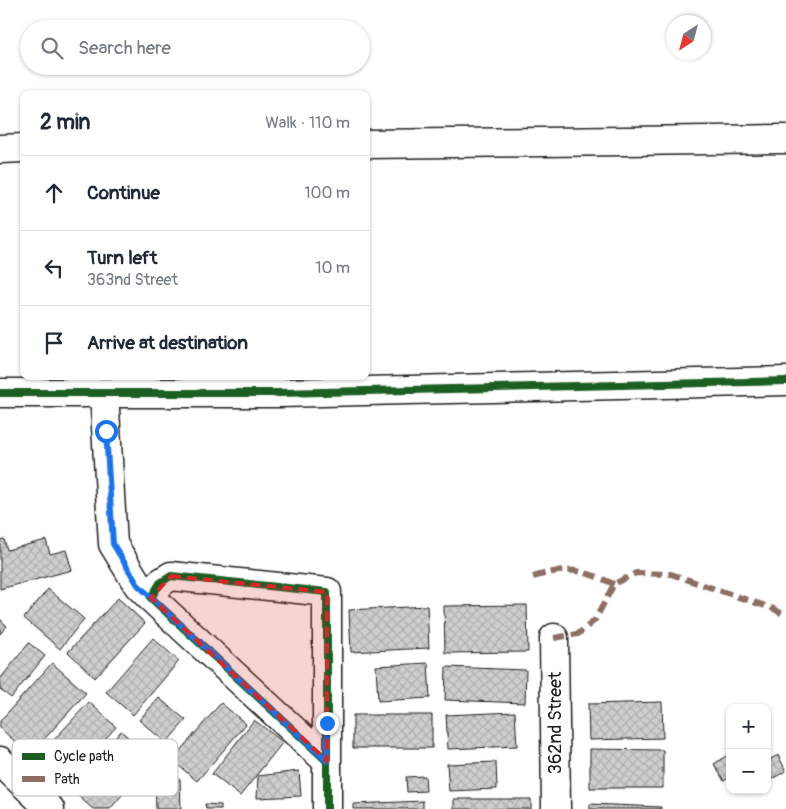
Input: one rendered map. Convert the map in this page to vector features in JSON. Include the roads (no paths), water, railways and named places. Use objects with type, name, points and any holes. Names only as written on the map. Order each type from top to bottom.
[{"type":"street","points":[[370,144],[786,139]]},
{"type":"street","points":[[0,149],[20,148]]},
{"type":"street","points":[[0,393],[104,393],[279,385],[786,382]]},
{"type":"street","points":[[104,393],[113,544],[138,585],[327,761]]},
{"type":"street","points":[[151,598],[160,583],[171,576],[326,592],[327,809]]},
{"type":"street","name":"362nd Street","points":[[554,638],[556,809]]},
{"type":"street","points":[[0,761],[12,773]]},
{"type":"street","points":[[36,796],[50,809]]}]
